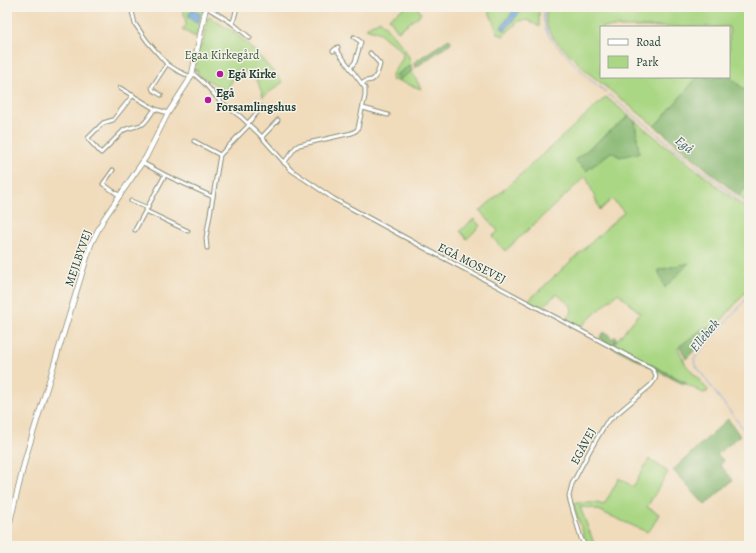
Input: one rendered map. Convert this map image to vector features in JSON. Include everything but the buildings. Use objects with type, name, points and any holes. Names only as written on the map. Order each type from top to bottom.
[{"type":"street","name":"EGÅ MOSEVEJ","points":[[131,7],[138,30],[167,64],[178,71],[191,76],[195,75],[220,101],[262,137],[284,163],[298,175],[334,199],[651,368],[656,374]]},
{"type":"street","points":[[206,7],[232,23],[250,38]]},
{"type":"street","name":"MEJLBYVEJ","points":[[7,534],[26,456],[91,244],[103,220],[151,150],[168,113],[191,76],[206,7]]},
{"type":"street","points":[[232,23],[237,7]]},
{"type":"street","points":[[350,68],[355,62],[361,42],[354,37]]},
{"type":"street","points":[[284,163],[299,145],[355,132],[357,130],[363,108],[366,92],[365,88],[336,49]]},
{"type":"street","points":[[362,84],[365,81],[372,80],[376,76],[380,64],[370,53]]},
{"type":"street","points":[[161,95],[153,90],[152,87],[167,64]]},
{"type":"street","points":[[120,88],[155,108],[168,113]]},
{"type":"street","points":[[133,95],[113,120],[103,123],[88,138],[101,153],[124,130],[145,122],[155,108]]},
{"type":"street","points":[[207,248],[206,238],[220,155],[262,107]]},
{"type":"street","points":[[363,108],[388,115]]},
{"type":"street","points":[[262,137],[278,120]]},
{"type":"street","points":[[194,141],[220,155]]},
{"type":"street","points":[[143,163],[213,197]]},
{"type":"street","points":[[113,170],[103,184],[120,196]]},
{"type":"street","points":[[136,230],[165,175]]},
{"type":"street","points":[[131,200],[188,231]]},
{"type":"street","name":"EGÅVEJ","points":[[585,546],[581,538],[570,501],[569,496],[571,488],[589,452],[606,423],[651,384],[656,374]]},
{"type":"green space","points":[[182,7],[198,7],[203,9],[195,37],[182,29],[187,25],[185,23],[186,20]]},
{"type":"green space","points":[[406,7],[417,7],[421,14],[398,31],[389,18]]},
{"type":"green space","points":[[487,7],[539,7],[539,27],[528,20],[519,21],[503,36],[497,33]]},
{"type":"green space","points":[[546,7],[749,7],[749,94],[730,77],[730,26],[600,26],[600,78],[697,78],[655,126],[586,71],[554,39],[546,22]]},
{"type":"green space","name":"Egaa Kirkegård","points":[[209,17],[232,31],[246,42],[283,82],[263,97],[256,79],[250,74],[239,69],[225,90],[197,74],[198,71],[195,70],[198,52],[203,42],[207,18]]},
{"type":"green space","points":[[380,20],[404,48],[410,59],[411,65],[397,74],[398,80],[412,71],[421,89],[392,80],[393,72],[401,61],[403,54],[402,51],[379,33],[366,28]]},
{"type":"green space","points":[[449,39],[452,42],[415,68],[414,63],[416,61]]},
{"type":"green space","points":[[411,65],[412,71],[398,80],[396,78],[397,74]]},
{"type":"green space","points":[[730,77],[749,94],[749,183],[739,196],[655,126],[697,78]]},
{"type":"green space","points":[[606,97],[629,116],[576,159],[586,171],[611,152],[639,153],[635,121],[741,205],[749,209],[749,288],[715,328],[704,328],[678,348],[686,365],[708,390],[707,392],[701,392],[613,345],[640,313],[618,293],[579,328],[564,321],[572,312],[571,306],[557,294],[540,308],[528,301],[624,212],[612,199],[600,210],[586,176],[505,251],[492,237],[498,231],[480,211]],"holes":[[[688,264],[662,277],[659,270]]]},
{"type":"green space","points":[[629,116],[635,121],[639,153],[620,157],[611,152],[586,171],[575,160]]},
{"type":"green space","points":[[749,183],[749,204],[739,196]]},
{"type":"green space","points":[[474,219],[480,226],[467,239],[460,231]]},
{"type":"green space","points":[[689,263],[665,288],[658,270]]},
{"type":"green space","points":[[704,328],[715,328],[686,359],[680,346]]},
{"type":"green space","points":[[603,333],[607,333],[612,339],[616,337],[613,345],[685,382],[686,384],[681,383],[602,341],[600,337]]},
{"type":"green space","points":[[728,419],[740,436],[717,454],[724,461],[720,465],[733,480],[705,505],[673,470]]},
{"type":"green space","points":[[649,459],[668,472],[647,507],[659,514],[652,527],[647,532],[593,508],[580,507],[595,546],[589,546],[573,503],[597,503],[604,505],[619,478],[633,487]]},
{"type":"water","points":[[515,9],[520,12],[505,30],[501,28],[502,26]]},
{"type":"water","points":[[193,10],[200,14],[198,22],[196,23],[189,17],[189,14]]},
{"type":"waterway","name":"Egå","points":[[543,7],[546,30],[551,39],[588,78],[606,92]]},
{"type":"waterway","name":"Egå","points":[[609,95],[749,208]]},
{"type":"waterway","name":"Ellebæk","points":[[712,388],[695,364],[694,359],[749,296]]},
{"type":"waterway","name":"Ellebæk","points":[[714,391],[749,436]]},
{"type":"place","name":"Egå Kirke","points":[[220,74]]},
{"type":"place","name":"Egå Forsamlingshus","points":[[208,100]]}]
